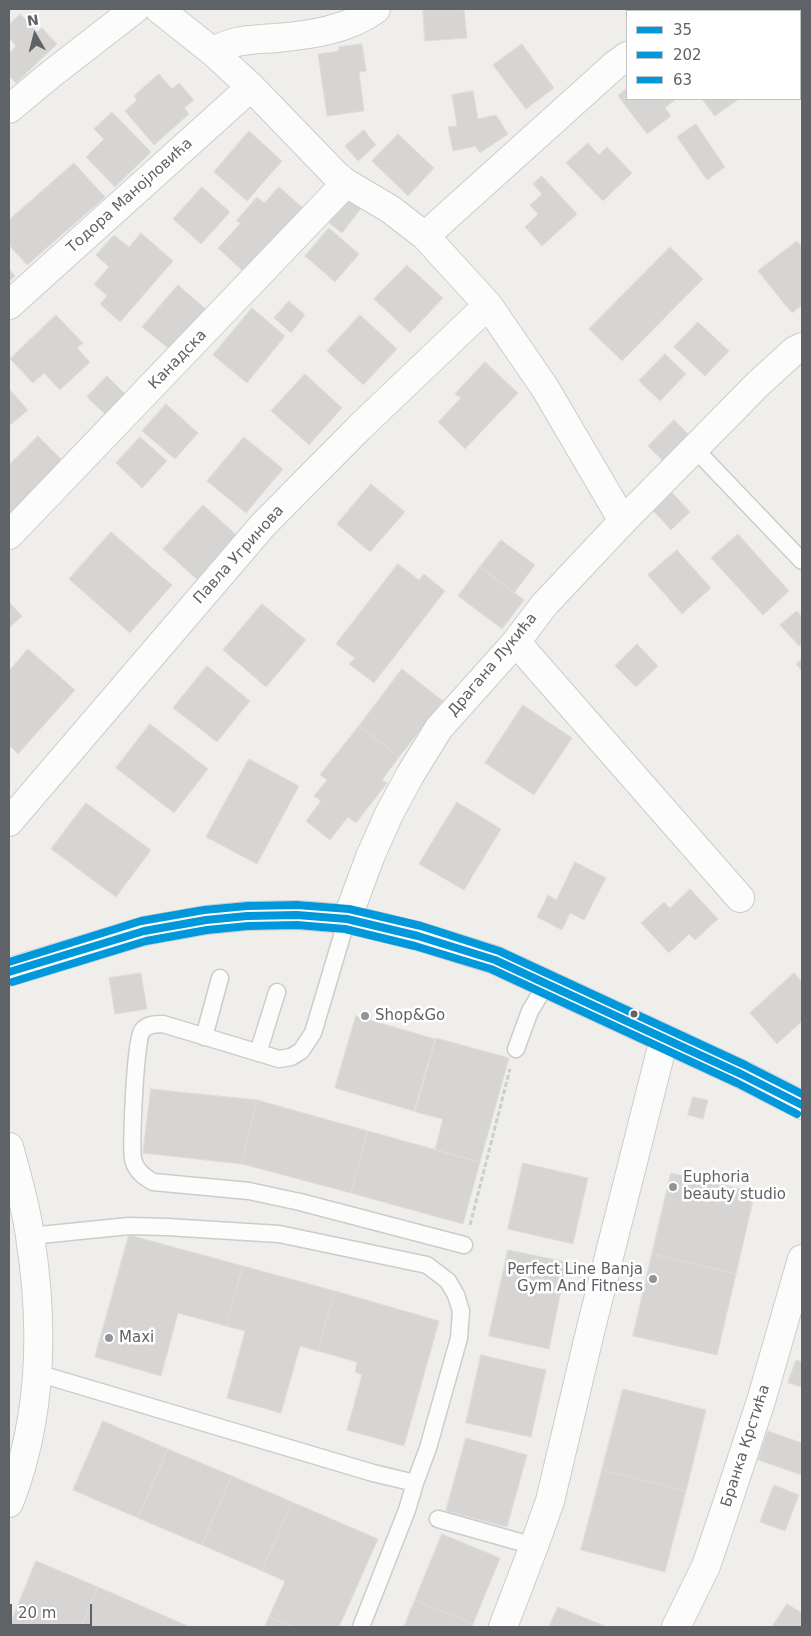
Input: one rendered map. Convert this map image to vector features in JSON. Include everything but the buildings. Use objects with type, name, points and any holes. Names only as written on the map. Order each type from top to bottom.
[{"type":"street","points":[[9,109],[135,9]]},
{"type":"street","points":[[158,9],[212,52],[251,87],[334,174],[390,209],[425,236],[488,305],[545,388],[623,521]]},
{"type":"street","points":[[212,52],[237,41],[278,38],[344,27],[376,9]]},
{"type":"street","points":[[425,236],[626,57]]},
{"type":"street","name":"Тодора Манојловића","points":[[9,305],[251,87]]},
{"type":"street","name":"Канадска","points":[[9,535],[346,183]]},
{"type":"street","name":"Павла Угринова","points":[[9,822],[263,525],[360,427],[488,305]]},
{"type":"street","name":"Драгана Лукића","points":[[347,919],[370,857],[389,814],[439,728],[516,642],[544,605],[623,521],[694,448],[794,351],[802,348]]},
{"type":"street","points":[[516,642],[740,898]]},
{"type":"street","points":[[9,972],[144,931],[206,920],[248,916],[297,915],[347,919],[456,947],[495,960],[741,1074],[802,1105]]},
{"type":"street","points":[[502,1627],[550,1501],[593,1318],[664,1039]]},
{"type":"street","points":[[9,1147],[22,1194],[30,1236],[37,1301],[39,1343],[38,1373],[30,1427],[22,1464],[9,1503]]},
{"type":"street","name":"Бранка Крстића","points":[[676,1627],[706,1566],[726,1508],[802,1259]]},
{"type":"lane","points":[[694,448],[802,561]]},
{"type":"lane","points":[[347,919],[313,1033],[300,1051],[291,1057],[279,1059],[163,1024],[147,1026],[142,1031],[136,1054],[133,1160],[143,1177],[153,1182],[249,1191],[291,1200],[464,1245]]},
{"type":"lane","points":[[204,1037],[220,978]]},
{"type":"lane","points":[[516,1049],[530,1011],[547,983]]},
{"type":"lane","points":[[258,1053],[277,992]]},
{"type":"lane","points":[[30,1236],[129,1226],[279,1234],[427,1265],[448,1281],[456,1295],[461,1311],[459,1338],[428,1448],[407,1510],[360,1627]]},
{"type":"lane","points":[[38,1373],[415,1483]]},
{"type":"lane","points":[[438,1519],[534,1546]]},
{"type":"path","points":[[464,1245],[516,1049]]},
{"type":"transit line","name":"63","points":[[9,962],[141,921],[204,910],[247,906],[297,905],[349,909],[421,926],[499,951],[745,1065],[802,1094]]},
{"type":"transit line","name":"35","points":[[9,972],[144,931],[206,920],[247,916],[297,915],[347,919],[418,936],[495,960],[741,1074],[802,1105]]},
{"type":"transit line","name":"202","points":[[12,982],[146,941],[207,930],[248,926],[297,925],[345,929],[415,946],[491,969],[737,1083],[797,1114]]},
{"type":"place","name":"Shop&Go","points":[[365,1016]]},
{"type":"place","name":"Euphoria beauty studio","points":[[673,1187]]},
{"type":"place","name":"Perfect Line Banja Gym And Fitness","points":[[653,1279]]},
{"type":"place","name":"Maxi","points":[[109,1338]]}]
